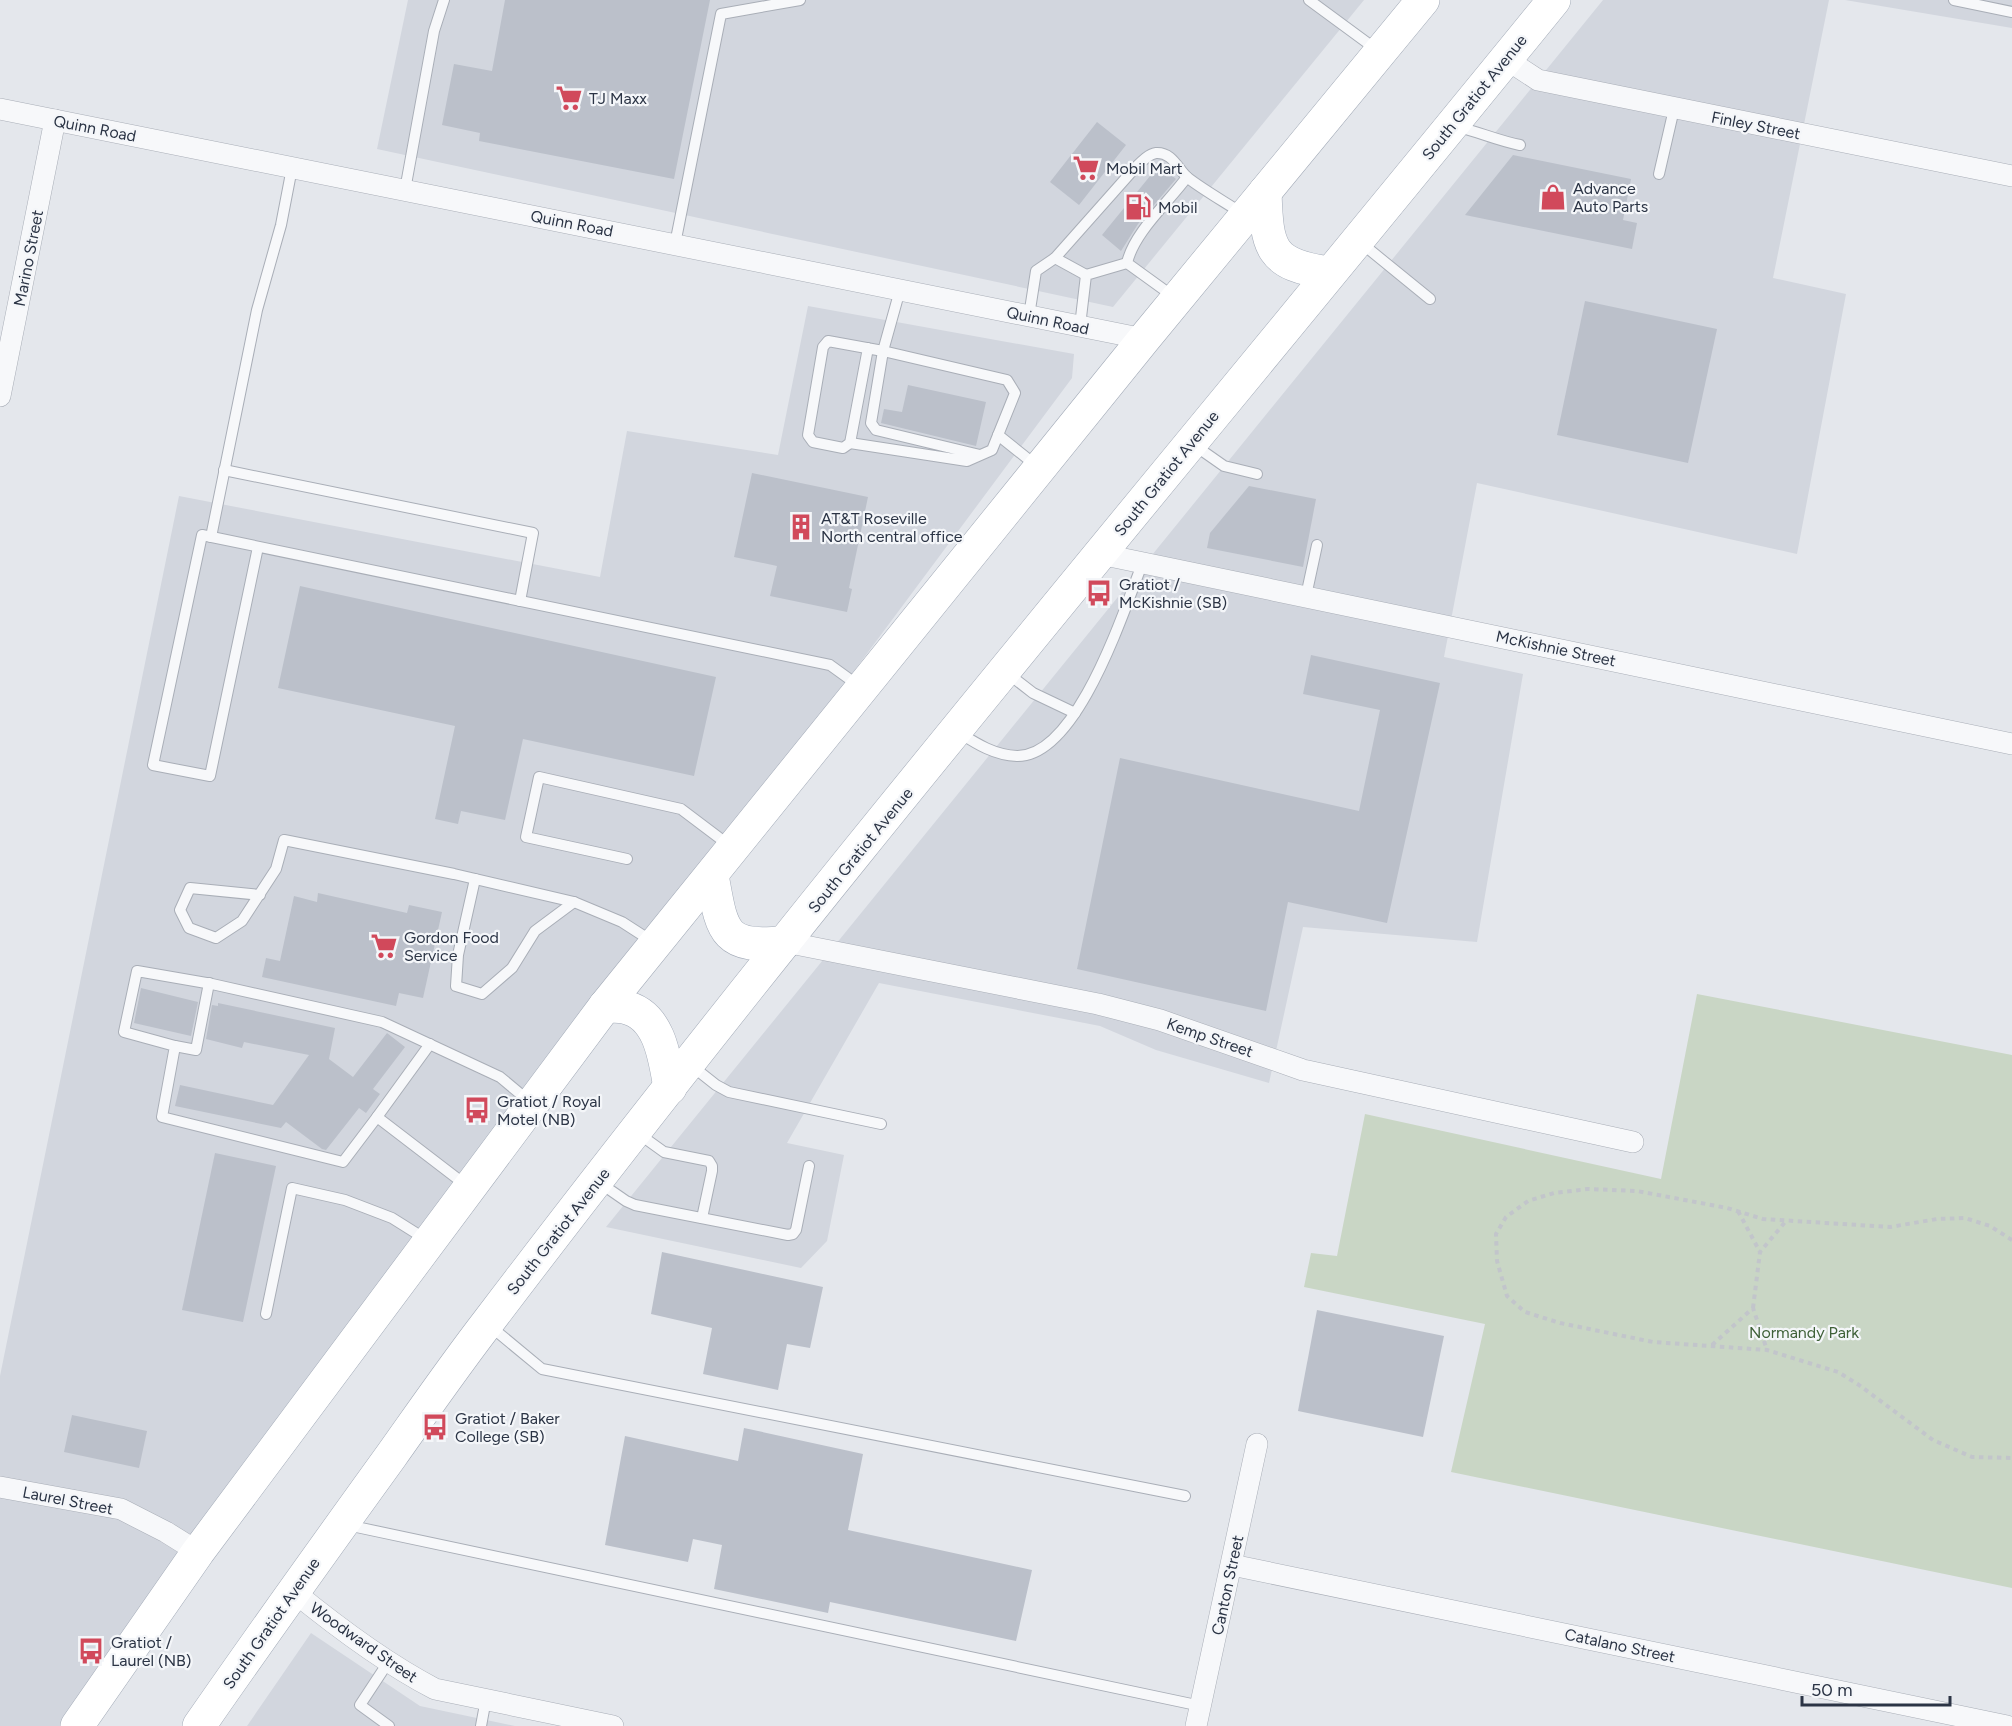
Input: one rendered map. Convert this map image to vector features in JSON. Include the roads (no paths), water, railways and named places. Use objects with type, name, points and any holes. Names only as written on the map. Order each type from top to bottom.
[{"type":"main road","points":[[77,1726],[198,1552],[605,1006],[1144,339],[1422,0]]},
{"type":"main road","name":"South Gratiot Avenue","points":[[199,1726],[486,1324],[636,1132],[1005,671],[1554,0]]},
{"type":"main road","points":[[1255,204],[1273,248],[1287,262],[1305,270],[1330,273]]},
{"type":"main road","points":[[712,875],[719,915],[727,931],[741,942],[759,945],[786,942]]},
{"type":"main road","points":[[605,1006],[625,1007],[648,1020],[656,1033],[664,1056],[680,1076]]},
{"type":"street","name":"Finley Street","points":[[1506,59],[1538,80],[2012,176]]},
{"type":"street","name":"Quinn Road","points":[[0,109],[1144,339]]},
{"type":"street","name":"Marino Street","points":[[0,396],[55,120]]},
{"type":"street","name":"McKishnie Street","points":[[1100,554],[2012,744]]},
{"type":"street","name":"Kemp Street","points":[[786,942],[1098,1005],[1160,1020],[1303,1070],[1632,1142]]},
{"type":"street","name":"Canton Street","points":[[1199,1716],[1257,1444]]},
{"type":"street","name":"Laurel Street","points":[[0,1487],[121,1509],[166,1532],[198,1552]]},
{"type":"street","name":"Catalano Street","points":[[1232,1565],[2007,1726]]},
{"type":"street","name":"Woodward Street","points":[[293,1592],[323,1616],[410,1676],[435,1689],[613,1726]]},
{"type":"lane","points":[[405,190],[434,31],[444,0]]},
{"type":"lane","points":[[675,244],[722,14],[800,0]]},
{"type":"lane","points":[[1309,0],[1380,52]]},
{"type":"lane","points":[[1954,0],[2012,12]]},
{"type":"lane","points":[[1659,174],[1674,109]]},
{"type":"lane","points":[[1452,125],[1520,145]]},
{"type":"lane","points":[[1029,316],[1036,271],[1055,258],[1134,169],[1155,153],[1166,155],[1176,162],[1187,177],[1255,204]]},
{"type":"lane","points":[[211,537],[257,310],[281,225],[292,168]]},
{"type":"lane","points":[[1127,263],[1129,253],[1144,231],[1187,177]]},
{"type":"lane","points":[[1358,240],[1430,299]]},
{"type":"lane","points":[[1055,258],[1086,275],[1127,263]]},
{"type":"lane","points":[[1127,263],[1177,299]]},
{"type":"lane","points":[[1080,326],[1086,275]]},
{"type":"lane","points":[[900,290],[883,351],[871,423],[876,430],[980,455]]},
{"type":"lane","points":[[850,443],[967,461],[992,450],[1015,393],[1007,380],[883,351],[868,348],[828,341],[824,347],[808,435],[813,442],[843,448],[850,443],[868,348]]},
{"type":"lane","points":[[998,435],[1040,468]]},
{"type":"lane","points":[[1191,443],[1224,466],[1257,474]]},
{"type":"lane","points":[[224,470],[533,533],[520,601]]},
{"type":"lane","points":[[258,547],[210,776],[153,765],[202,535],[830,665],[862,688]]},
{"type":"lane","points":[[1306,596],[1317,545]]},
{"type":"lane","points":[[957,731],[987,750],[1018,756],[1045,748],[1075,714],[1097,677],[1143,562]]},
{"type":"lane","points":[[1005,671],[1033,693],[1075,714]]},
{"type":"lane","points":[[627,859],[526,837],[539,777],[681,809],[733,848]]},
{"type":"lane","points":[[260,895],[190,888],[180,910],[189,928],[216,938],[242,921],[260,895],[276,869],[284,840],[574,902],[622,922],[656,944]]},
{"type":"lane","points":[[475,879],[458,955],[456,986],[482,994],[512,968],[535,931],[574,902]]},
{"type":"lane","points":[[209,983],[196,1050],[124,1032],[137,971],[209,983],[382,1022],[500,1077],[532,1105]]},
{"type":"lane","points":[[175,1046],[162,1117],[343,1161],[430,1044]]},
{"type":"lane","points":[[680,1076],[716,1085],[729,1092],[881,1124]]},
{"type":"lane","points":[[377,1118],[470,1188]]},
{"type":"lane","points":[[636,1132],[664,1152],[709,1161],[712,1171],[702,1218]]},
{"type":"lane","points":[[598,1181],[635,1205],[793,1234],[796,1230],[809,1166]]},
{"type":"lane","points":[[266,1314],[292,1188],[345,1200],[392,1218],[429,1242]]},
{"type":"lane","points":[[486,1324],[542,1369],[1185,1496]]},
{"type":"lane","points":[[342,1524],[1199,1716]]},
{"type":"lane","points":[[389,1661],[360,1705],[389,1726]]},
{"type":"lane","points":[[481,1726],[486,1700]]},
{"type":"place","name":"TJ Maxx","points":[[569,98]]},
{"type":"place","name":"Mobil Mart","points":[[1086,168]]},
{"type":"place","name":"Advance Auto Parts","points":[[1553,197]]},
{"type":"place","name":"Mobil","points":[[1138,207]]},
{"type":"place","name":"AT&T Roseville North central office","points":[[801,527]]},
{"type":"place","name":"Gratiot / McKishnie (SB)","points":[[1099,593]]},
{"type":"place","name":"Gordon Food Service","points":[[384,946]]},
{"type":"place","name":"Gratiot / Royal Motel (NB)","points":[[477,1110]]},
{"type":"place","name":"Gratiot / Baker College (SB)","points":[[435,1427]]},
{"type":"place","name":"Gratiot / Laurel (NB)","points":[[91,1651]]},
{"type":"park label","name":"Normandy Park","points":[[1804,1332]]}]
